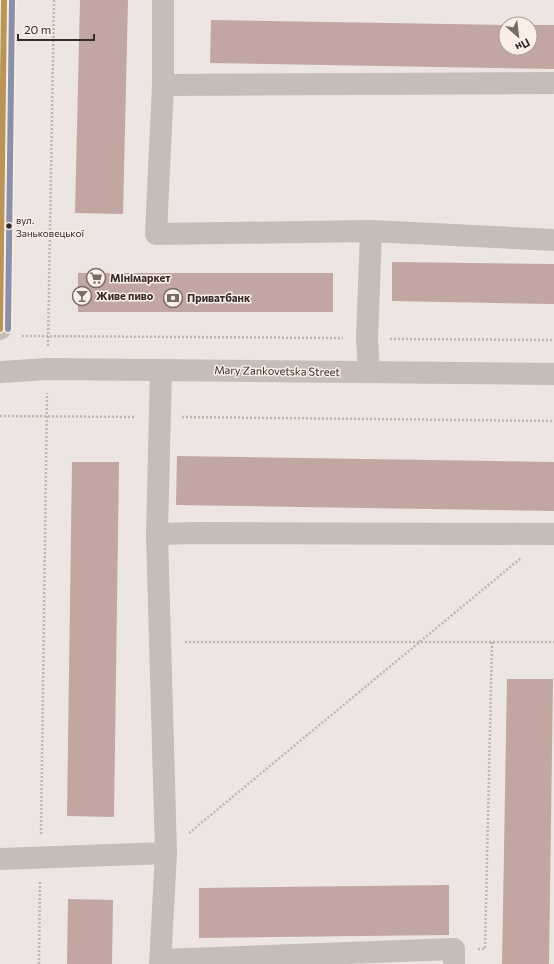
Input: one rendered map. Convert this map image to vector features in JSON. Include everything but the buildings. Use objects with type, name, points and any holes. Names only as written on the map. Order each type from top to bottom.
[{"type":"street","points":[[0,329],[4,0]]},
{"type":"street","points":[[164,0],[164,85],[156,234],[371,231],[554,240]]},
{"type":"street","points":[[164,85],[554,83]]},
{"type":"street","points":[[368,372],[367,339],[371,231]]},
{"type":"street","name":"Mary Zankovetska Street","points":[[0,372],[48,368],[554,374]]},
{"type":"street","points":[[161,370],[157,534],[166,853],[160,962],[454,956]]},
{"type":"street","points":[[157,534],[552,534]]},
{"type":"street","points":[[0,859],[166,853]]},
{"type":"path","points":[[38,964],[54,0]]},
{"type":"path","points":[[21,336],[554,340]]},
{"type":"path","points":[[0,416],[554,421]]},
{"type":"path","points":[[166,853],[419,642],[552,534]]},
{"type":"path","points":[[161,643],[200,641],[554,642]]},
{"type":"path","points":[[454,956],[485,949],[492,642]]},
{"type":"transit line","points":[[0,329],[4,0]]},
{"type":"transit line","points":[[8,329],[12,0]]},
{"type":"place","name":"вул. Заньковецької","points":[[9,226]]},
{"type":"place","name":"Мінімаркет","points":[[96,278]]},
{"type":"place","name":"Живе пиво","points":[[82,296]]},
{"type":"place","name":"Приватбанк","points":[[173,298]]}]
